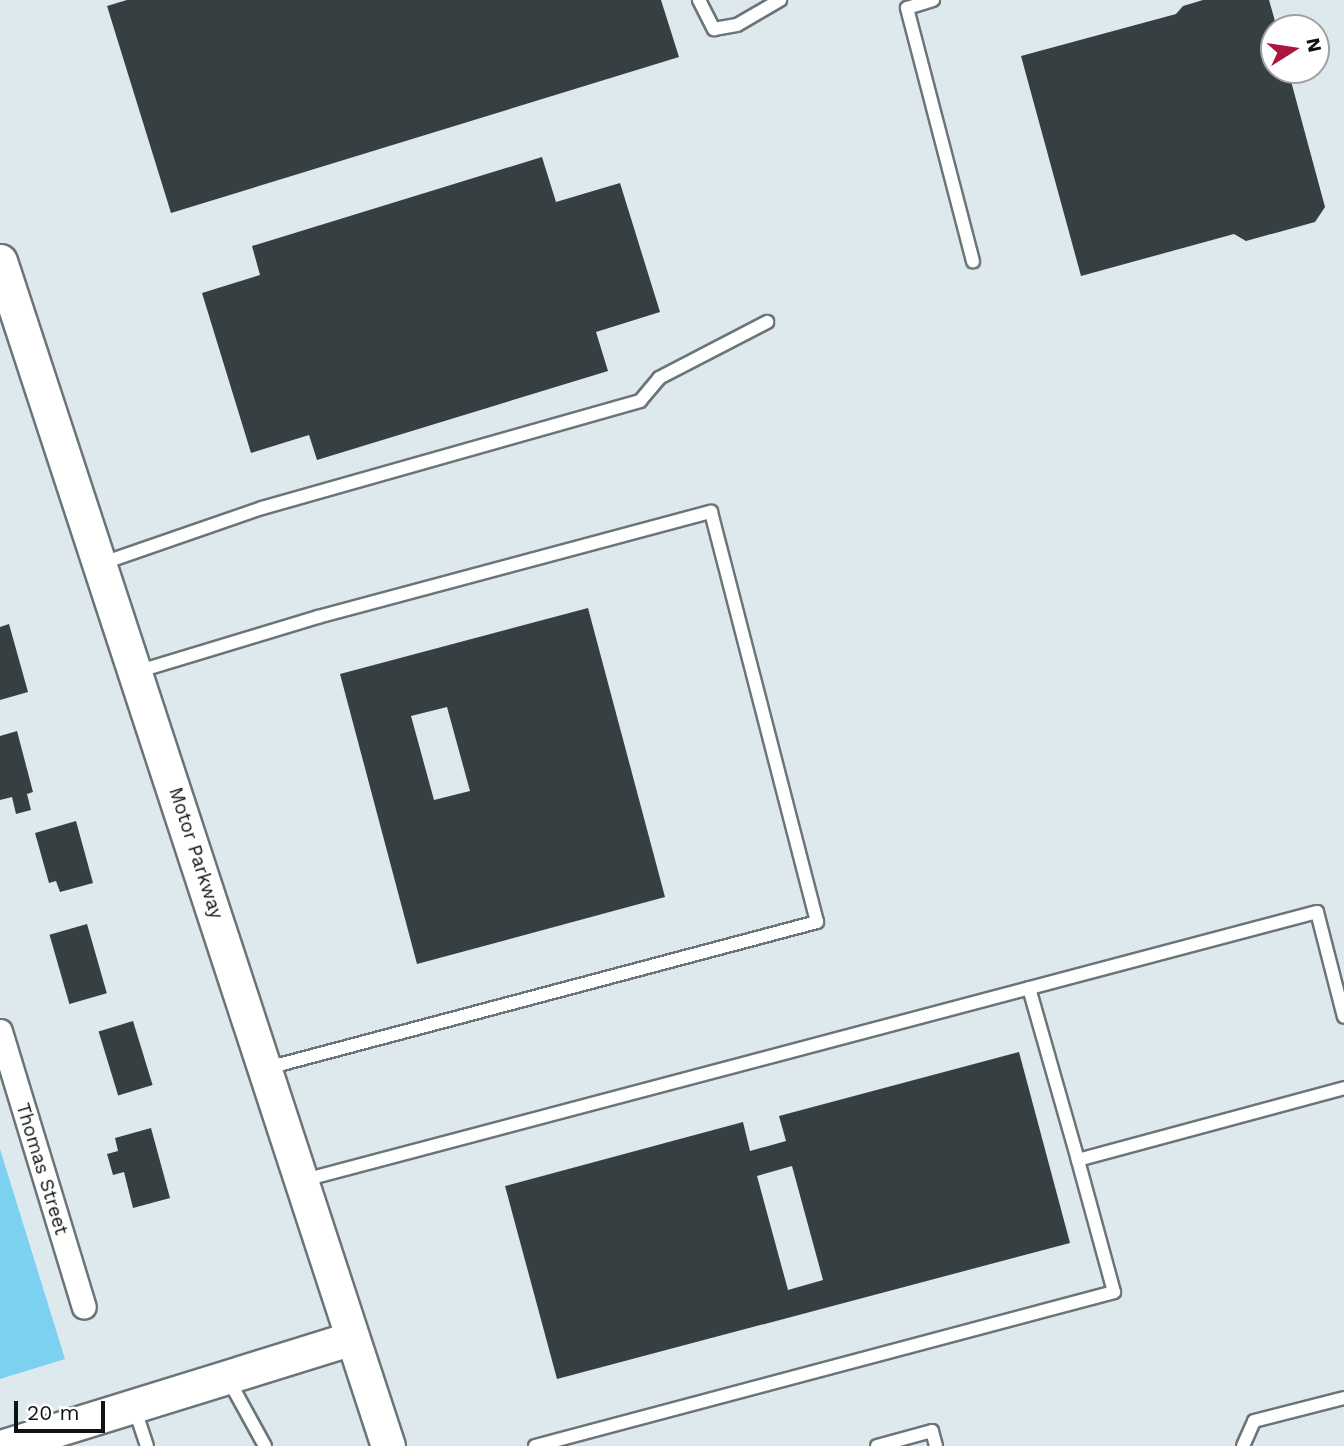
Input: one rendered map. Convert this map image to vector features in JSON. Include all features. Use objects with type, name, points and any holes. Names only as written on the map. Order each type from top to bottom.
[{"type":"main road","name":"Motor Parkway","points":[[1,270],[304,1180],[388,1446]]},
{"type":"main road","points":[[4,1446],[54,1439],[134,1406],[352,1338]]},
{"type":"street","name":"Thomas Street","points":[[0,1031],[84,1307]]},
{"type":"lane","points":[[699,0],[714,29],[737,25],[780,0]]},
{"type":"lane","points":[[933,0],[907,8],[973,262]]},
{"type":"lane","points":[[100,564],[262,508],[639,401],[659,378],[767,322]]},
{"type":"lane","points":[[136,672],[318,617],[711,512],[817,922],[267,1068]]},
{"type":"lane","points":[[304,1180],[1317,912],[1344,1017]]},
{"type":"lane","points":[[536,1446],[1114,1292],[1029,988]]},
{"type":"lane","points":[[1078,1160],[1344,1088]]},
{"type":"lane","points":[[227,1377],[265,1446]]},
{"type":"lane","points":[[1243,1446],[1254,1421],[1344,1398]]},
{"type":"lane","points":[[134,1406],[147,1446]]},
{"type":"lane","points":[[877,1446],[932,1431],[936,1446]]},
{"type":"shaded area","points":[[0,1149],[65,1359],[0,1379]]},
{"type":"building","points":[[127,0],[661,0],[679,57],[171,213],[107,6]]},
{"type":"building","points":[[1203,0],[1269,0],[1273,14],[1260,14],[1260,84],[1292,84],[1325,207],[1315,222],[1246,241],[1234,234],[1081,276],[1021,56],[1176,14],[1183,6]]},
{"type":"building","points":[[542,157],[556,202],[620,183],[660,312],[596,332],[608,371],[317,460],[309,435],[251,453],[202,293],[260,275],[252,246]]},
{"type":"building","points":[[588,608],[665,897],[417,964],[340,674]],"holes":[[[447,707],[470,791],[434,800],[411,716]]]},
{"type":"building","points":[[9,624],[28,692],[0,700],[0,627]]},
{"type":"building","points":[[17,731],[33,792],[27,794],[31,810],[16,814],[12,797],[0,800],[0,736]]},
{"type":"building","points":[[76,821],[93,883],[60,892],[56,881],[49,883],[35,833]]},
{"type":"building","points":[[87,924],[107,993],[69,1004],[50,935]]},
{"type":"building","points":[[133,1021],[153,1085],[118,1096],[99,1032]]},
{"type":"building","points":[[1019,1052],[1070,1243],[557,1379],[505,1186],[743,1122],[750,1151],[786,1141],[779,1116]],"holes":[[[792,1166],[823,1280],[788,1290],[757,1176]]]},
{"type":"building","points":[[151,1128],[170,1198],[133,1208],[124,1172],[113,1175],[107,1154],[118,1151],[115,1138]]}]
